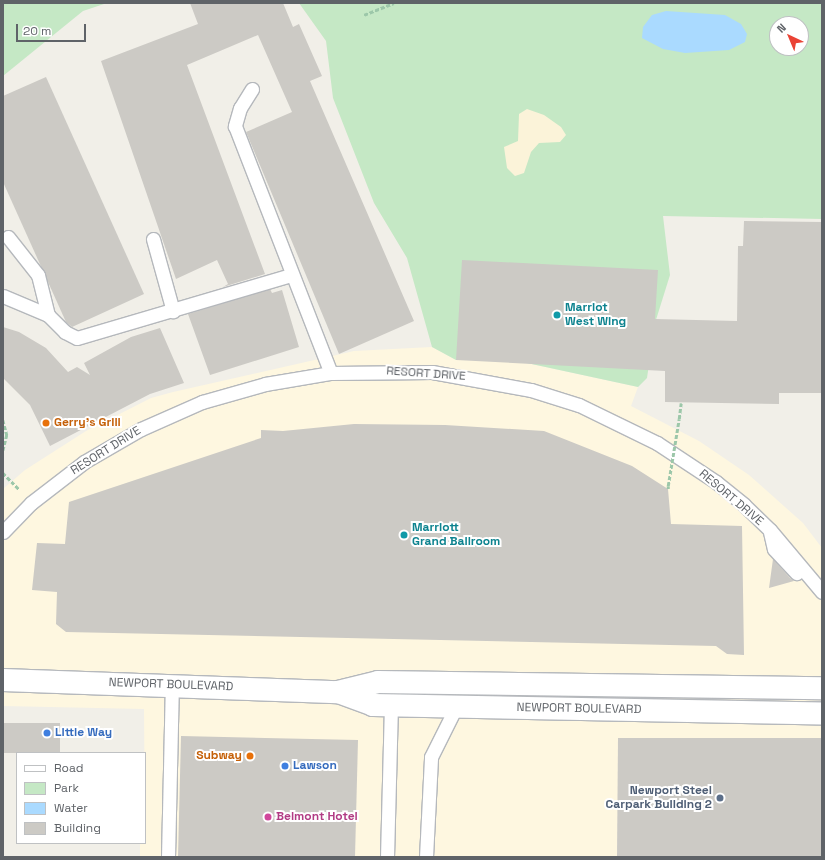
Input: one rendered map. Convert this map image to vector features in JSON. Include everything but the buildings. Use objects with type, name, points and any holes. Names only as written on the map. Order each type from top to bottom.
[{"type":"street","name":"NEWPORT BOULEVARD","points":[[3,680],[172,684],[338,692],[378,682],[822,688]]},
{"type":"street","name":"NEWPORT BOULEVARD","points":[[338,692],[373,705],[391,706],[822,714]]},
{"type":"lane","points":[[252,89],[240,108],[235,126],[291,275],[331,373]]},
{"type":"lane","points":[[8,237],[38,275],[48,315]]},
{"type":"lane","points":[[153,240],[173,311]]},
{"type":"lane","points":[[3,296],[48,315],[65,332],[77,338],[173,311],[291,275]]},
{"type":"lane","name":"RESORT DRIVE","points":[[3,532],[31,503],[84,462],[154,423],[202,402],[266,384],[331,373],[432,372],[496,382],[579,405],[657,443],[716,482],[770,530],[774,549],[801,578],[814,581],[822,592]]},
{"type":"lane","points":[[168,857],[172,684]]},
{"type":"lane","points":[[387,857],[391,706]]},
{"type":"lane","points":[[426,857],[431,757],[456,707]]},
{"type":"path","points":[[364,15],[394,3]]},
{"type":"path","points":[[668,489],[681,403]]},
{"type":"path","points":[[3,420],[7,435],[3,451]]},
{"type":"path","points":[[3,472],[31,503]]},
{"type":"shaded area","points":[[432,347],[456,360],[513,360],[638,387],[631,406],[699,441],[749,475],[803,523],[822,548],[822,857],[140,857],[140,844],[146,844],[146,752],[144,752],[144,709],[3,706],[3,489],[25,470],[86,431],[151,398],[354,351]]},
{"type":"green space","points":[[3,3],[107,3],[83,11],[3,76]]},
{"type":"green space","points":[[299,3],[822,3],[822,219],[663,216],[670,275],[655,323],[647,378],[638,387],[513,360],[456,360],[432,347],[407,258],[374,203],[333,98],[326,41]]},
{"type":"sand","points":[[527,109],[544,115],[561,127],[566,135],[560,142],[539,143],[531,152],[524,173],[515,176],[507,168],[504,147],[518,141],[519,114]]},
{"type":"water","points":[[666,11],[725,15],[741,24],[747,34],[745,42],[729,50],[685,53],[663,49],[642,38],[643,27],[652,15]]},
{"type":"place","name":"Marriot West Wing","points":[[557,315]]},
{"type":"place","name":"Gerry's Grill","points":[[46,423]]},
{"type":"place","name":"Marriott Grand Ballroom","points":[[404,535]]},
{"type":"place","name":"Little Way","points":[[47,733]]},
{"type":"place","name":"Subway","points":[[250,756]]},
{"type":"place","name":"Lawson","points":[[285,766]]},
{"type":"place","name":"Newport Steel Carpark Building 2","points":[[720,798]]},
{"type":"place","name":"Belmont Hotel","points":[[268,817]]}]
